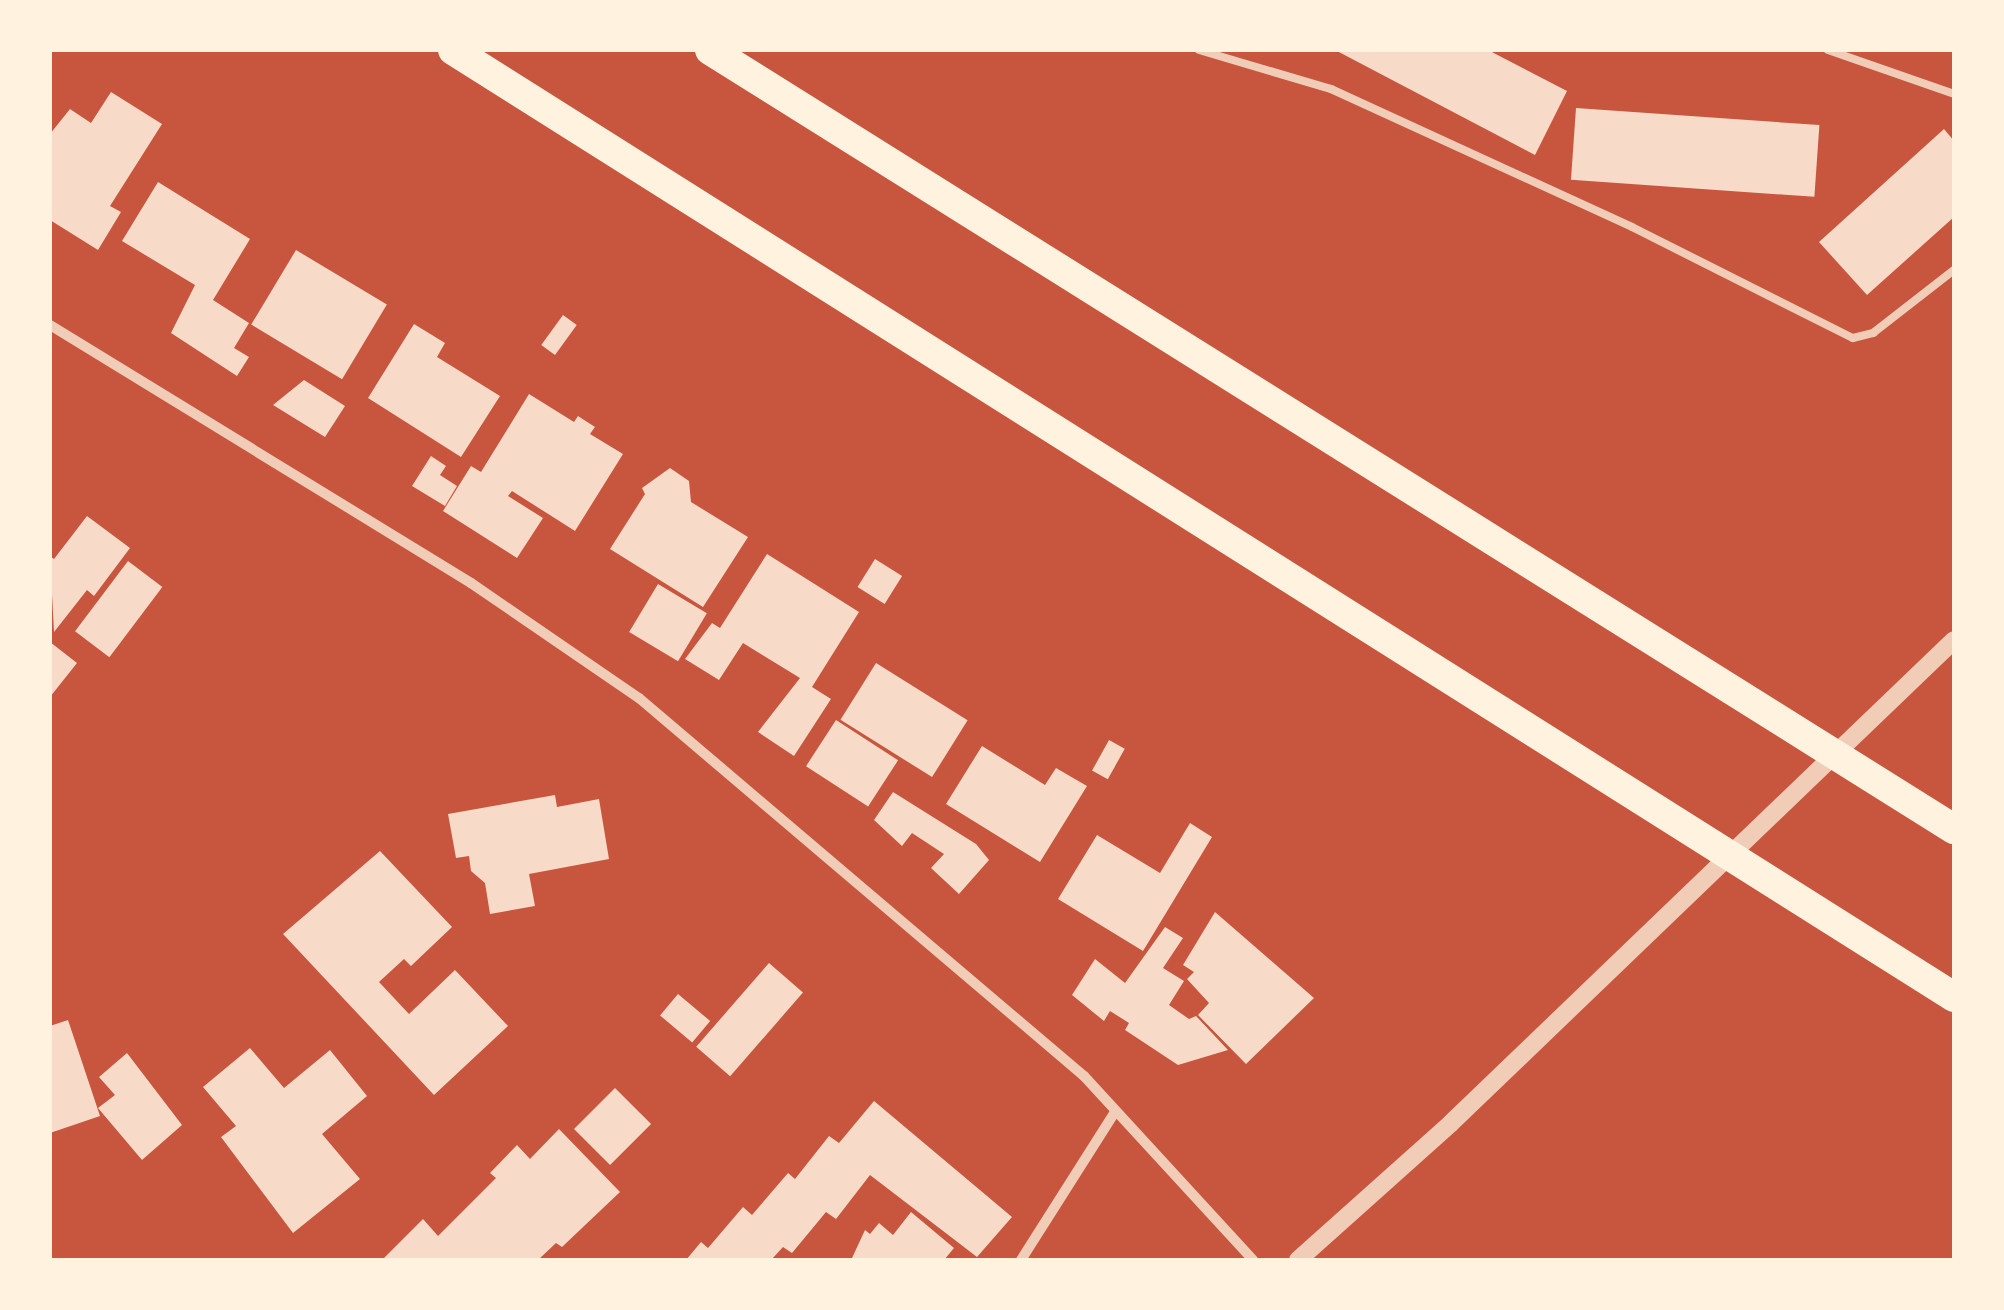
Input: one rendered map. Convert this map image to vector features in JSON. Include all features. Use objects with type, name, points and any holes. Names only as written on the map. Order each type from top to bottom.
[{"type":"highway","points":[[453,50],[1954,998]]},
{"type":"highway","points":[[710,50],[1954,829]]},
{"type":"street","points":[[50,325],[471,583],[639,698],[968,972],[1115,1112],[1253,1260]]},
{"type":"street","points":[[1298,1260],[1577,1001],[1954,640]]},
{"type":"street","points":[[1021,1260],[1115,1112]]},
{"type":"lane","points":[[1199,50],[1331,89],[1632,227],[1853,338],[1873,333],[1954,270]]},
{"type":"lane","points":[[1828,50],[1954,94]]},
{"type":"building","points":[[1335,50],[1488,50],[1567,91],[1535,155]]},
{"type":"building","points":[[111,92],[162,124],[110,206],[121,212],[98,250],[50,220],[50,134],[70,109],[91,123]]},
{"type":"building","points":[[1576,108],[1819,125],[1814,197],[1571,180]]},
{"type":"building","points":[[1944,129],[1954,141],[1954,217],[1867,295],[1819,242]]},
{"type":"building","points":[[158,182],[250,239],[213,300],[249,323],[234,348],[249,357],[237,376],[171,333],[195,285],[122,241]]},
{"type":"building","points":[[296,250],[387,305],[342,379],[251,325]]},
{"type":"building","points":[[563,315],[577,325],[555,355],[541,345]]},
{"type":"building","points":[[414,324],[445,343],[437,357],[500,396],[461,457],[368,398]]},
{"type":"building","points":[[304,380],[345,406],[325,437],[273,405]]},
{"type":"building","points":[[529,394],[574,422],[578,416],[595,427],[590,434],[623,454],[575,531],[512,491],[508,496],[543,518],[517,558],[443,511],[471,466],[481,472]]},
{"type":"building","points":[[431,456],[446,466],[440,475],[457,486],[445,506],[412,486]]},
{"type":"building","points":[[670,468],[689,481],[691,502],[748,537],[703,607],[610,549],[645,494],[642,488]]},
{"type":"building","points":[[87,516],[130,548],[94,596],[87,590],[54,632],[50,556],[54,559]]},
{"type":"building","points":[[767,554],[859,612],[812,687],[831,699],[794,756],[758,732],[800,678],[743,643],[719,680],[685,659],[712,623],[720,628]]},
{"type":"building","points":[[875,559],[902,576],[885,604],[858,587]]},
{"type":"building","points":[[128,561],[162,587],[109,657],[75,631]]},
{"type":"building","points":[[658,584],[707,613],[678,661],[629,632]]},
{"type":"building","points":[[50,642],[77,663],[50,697]]},
{"type":"building","points":[[876,663],[968,720],[932,777],[840,720]]},
{"type":"building","points":[[836,720],[898,760],[868,806],[806,766]]},
{"type":"building","points":[[1109,740],[1125,749],[1108,779],[1092,771]]},
{"type":"building","points":[[982,746],[1045,785],[1056,768],[1087,786],[1040,862],[946,804]]},
{"type":"building","points":[[893,792],[976,844],[989,860],[959,894],[931,868],[944,854],[912,833],[902,846],[874,820]]},
{"type":"building","points":[[555,795],[557,807],[599,799],[609,859],[529,874],[535,906],[490,914],[485,883],[471,871],[469,856],[456,858],[448,814]]},
{"type":"building","points":[[1190,823],[1212,837],[1143,951],[1058,899],[1097,835],[1160,873]]},
{"type":"building","points":[[380,851],[452,927],[411,966],[404,959],[379,982],[409,1014],[455,970],[508,1026],[434,1095],[283,934]]},
{"type":"building","points":[[1215,912],[1314,998],[1246,1064],[1198,1015],[1209,1003],[1187,979],[1194,972],[1183,965]]},
{"type":"building","points":[[1165,927],[1183,938],[1163,968],[1184,981],[1169,1005],[1189,1019],[1196,1016],[1228,1050],[1178,1065],[1125,1030],[1129,1023],[1110,1011],[1104,1021],[1072,995],[1095,959],[1125,983]]},
{"type":"building","points":[[769,963],[803,993],[730,1076],[696,1047]]},
{"type":"building","points":[[678,994],[710,1021],[692,1042],[660,1015]]},
{"type":"building","points":[[68,1020],[100,1116],[50,1133],[50,1026]]},
{"type":"building","points":[[250,1048],[284,1088],[330,1050],[367,1096],[322,1134],[360,1179],[293,1233],[221,1137],[236,1126],[203,1087]]},
{"type":"building","points":[[127,1053],[182,1125],[142,1160],[98,1108],[115,1095],[99,1077]]},
{"type":"building","points":[[615,1088],[651,1124],[610,1165],[574,1129]]},
{"type":"building","points":[[874,1101],[1012,1217],[977,1257],[870,1175],[836,1219],[826,1212],[792,1253],[783,1247],[771,1260],[686,1260],[701,1242],[708,1248],[743,1207],[752,1215],[788,1173],[795,1179],[829,1136],[839,1143]]},
{"type":"building","points":[[559,1129],[620,1192],[562,1247],[556,1243],[538,1260],[382,1260],[423,1219],[438,1236],[496,1178],[490,1173],[517,1145],[530,1159]]},
{"type":"building","points":[[911,1212],[954,1248],[944,1260],[852,1258],[865,1230],[870,1234],[879,1223],[893,1235]]}]
